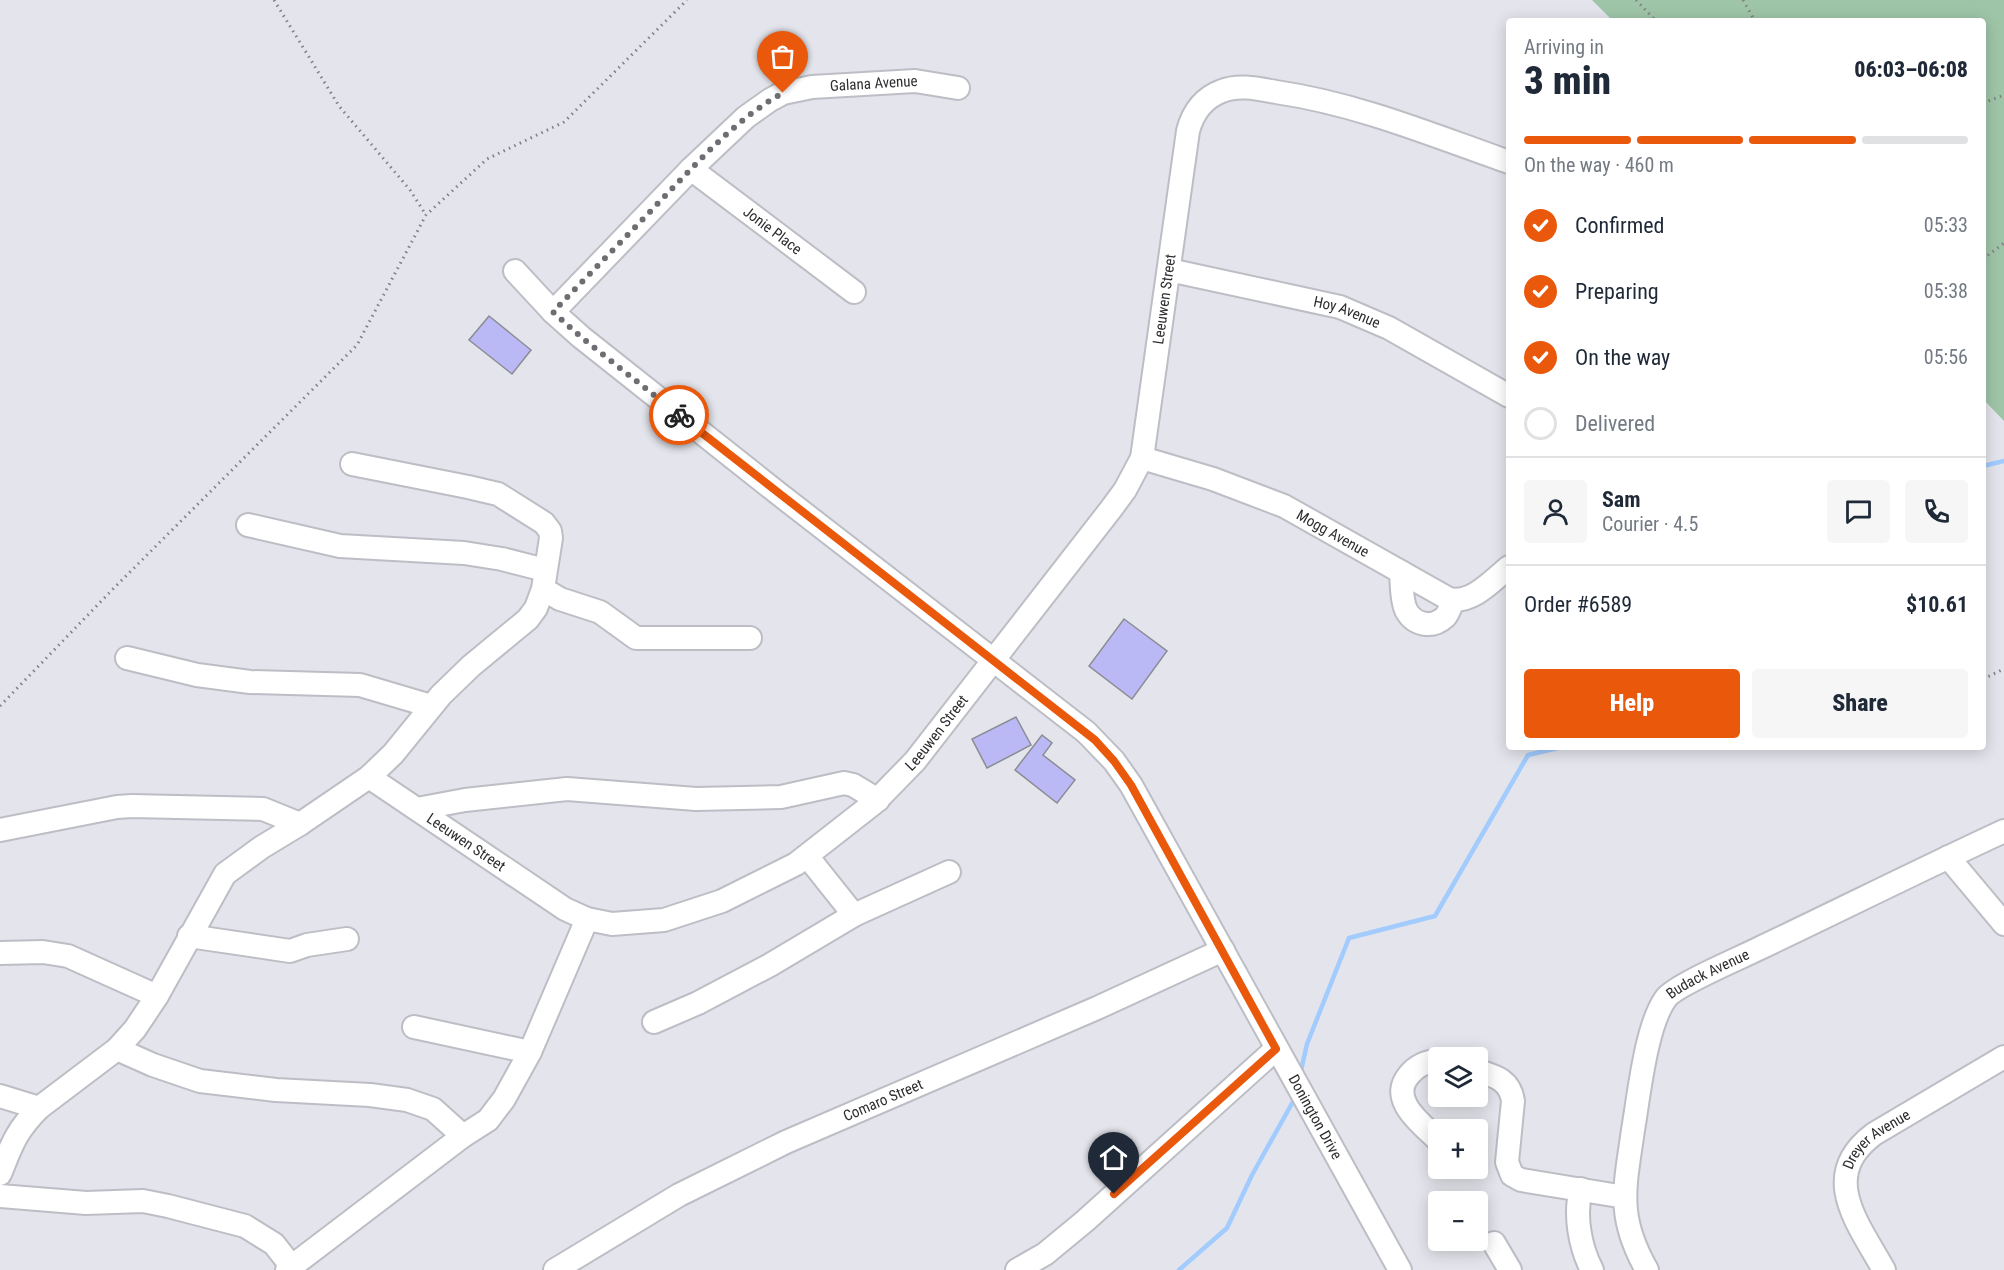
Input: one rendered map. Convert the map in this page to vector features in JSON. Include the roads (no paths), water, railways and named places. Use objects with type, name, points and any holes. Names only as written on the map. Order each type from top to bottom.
[{"type":"street","name":"Galana Avenue","points":[[553,312],[691,169],[746,117],[783,93],[812,87],[915,81],[958,88]]},
{"type":"street","name":"Leeuwen Street","points":[[369,777],[565,909],[587,919],[626,925],[664,920],[722,901],[787,869],[878,800],[915,761],[1125,490],[1142,458],[1188,130],[1194,113],[1208,98],[1228,89],[1248,88],[1290,94],[1372,113],[1506,161]]},
{"type":"street","name":"Jonie Place","points":[[691,169],[854,292]]},
{"type":"street","name":"Hoy Avenue","points":[[1169,270],[1340,307],[1389,328],[1506,394]]},
{"type":"street","name":"Donington Drive","points":[[515,271],[553,312],[581,337],[1086,732],[1114,761],[1131,785],[1400,1270]]},
{"type":"street","name":"Mogg Avenue","points":[[1142,458],[1224,483],[1284,506],[1437,593],[1454,600]]},
{"type":"street","points":[[0,1174],[14,1137],[39,1108],[117,1049],[135,1029],[157,996],[225,874],[369,777],[393,754],[431,706],[471,666],[528,619],[536,608],[551,538],[549,529],[544,523],[498,494],[352,464]]},
{"type":"street","points":[[248,525],[340,546],[465,553],[502,559],[544,579],[560,599],[600,612],[636,638],[750,638]]},
{"type":"street","points":[[1401,572],[1406,609],[1414,620],[1422,625],[1437,623],[1447,615],[1454,600],[1474,595],[1506,569]]},
{"type":"street","points":[[127,658],[197,675],[250,682],[360,685],[431,706]]},
{"type":"street","points":[[417,809],[465,800],[567,789],[696,799],[782,797],[844,783],[853,785],[878,800]]},
{"type":"street","points":[[0,830],[132,806],[264,809],[300,824]]},
{"type":"street","name":"Budack Avenue","points":[[1647,1270],[1629,1234],[1625,1197],[1626,1177],[1653,1026],[1667,998],[1678,988],[2004,831]]},
{"type":"street","points":[[807,856],[854,915]]},
{"type":"street","points":[[1948,857],[2004,924]]},
{"type":"street","points":[[654,1022],[698,1003],[770,965],[854,915],[949,872]]},
{"type":"street","points":[[0,1196],[86,1203],[143,1201],[168,1206],[245,1226],[274,1244],[290,1268],[492,1116],[530,1052],[587,919]]},
{"type":"street","points":[[189,936],[290,951],[307,945],[347,939]]},
{"type":"street","name":"Comaro Street","points":[[555,1270],[679,1195],[786,1142],[1097,1008],[1223,950]]},
{"type":"street","points":[[0,953],[43,952],[68,956],[157,996]]},
{"type":"street","points":[[414,1027],[530,1052]]},
{"type":"street","points":[[117,1049],[153,1065],[200,1081],[407,1100],[433,1109],[463,1136]]},
{"type":"street","points":[[1017,1270],[1045,1254],[1280,1055]]},
{"type":"street","name":"Dreyer Avenue","points":[[1884,1270],[1847,1200],[1845,1182],[1849,1161],[1861,1145],[1874,1134],[2004,1057]]},
{"type":"street","points":[[1428,1062],[1411,1072],[1403,1085],[1402,1094],[1407,1109],[1428,1130]]},
{"type":"street","points":[[1488,1074],[1506,1083],[1511,1092],[1513,1101],[1507,1162],[1512,1175],[1521,1180],[1625,1197]]},
{"type":"street","points":[[0,1096],[39,1108]]},
{"type":"street","points":[[1581,1189],[1578,1200],[1579,1223],[1586,1258],[1592,1270]]},
{"type":"street","points":[[1494,1243],[1510,1270]]},
{"type":"waterway","points":[[1986,465],[2004,461]]},
{"type":"waterway","points":[[1300,1075],[1307,1044],[1349,938],[1435,916],[1528,755],[1549,750]]},
{"type":"waterway","points":[[1179,1270],[1227,1228],[1252,1175],[1295,1098]]}]
